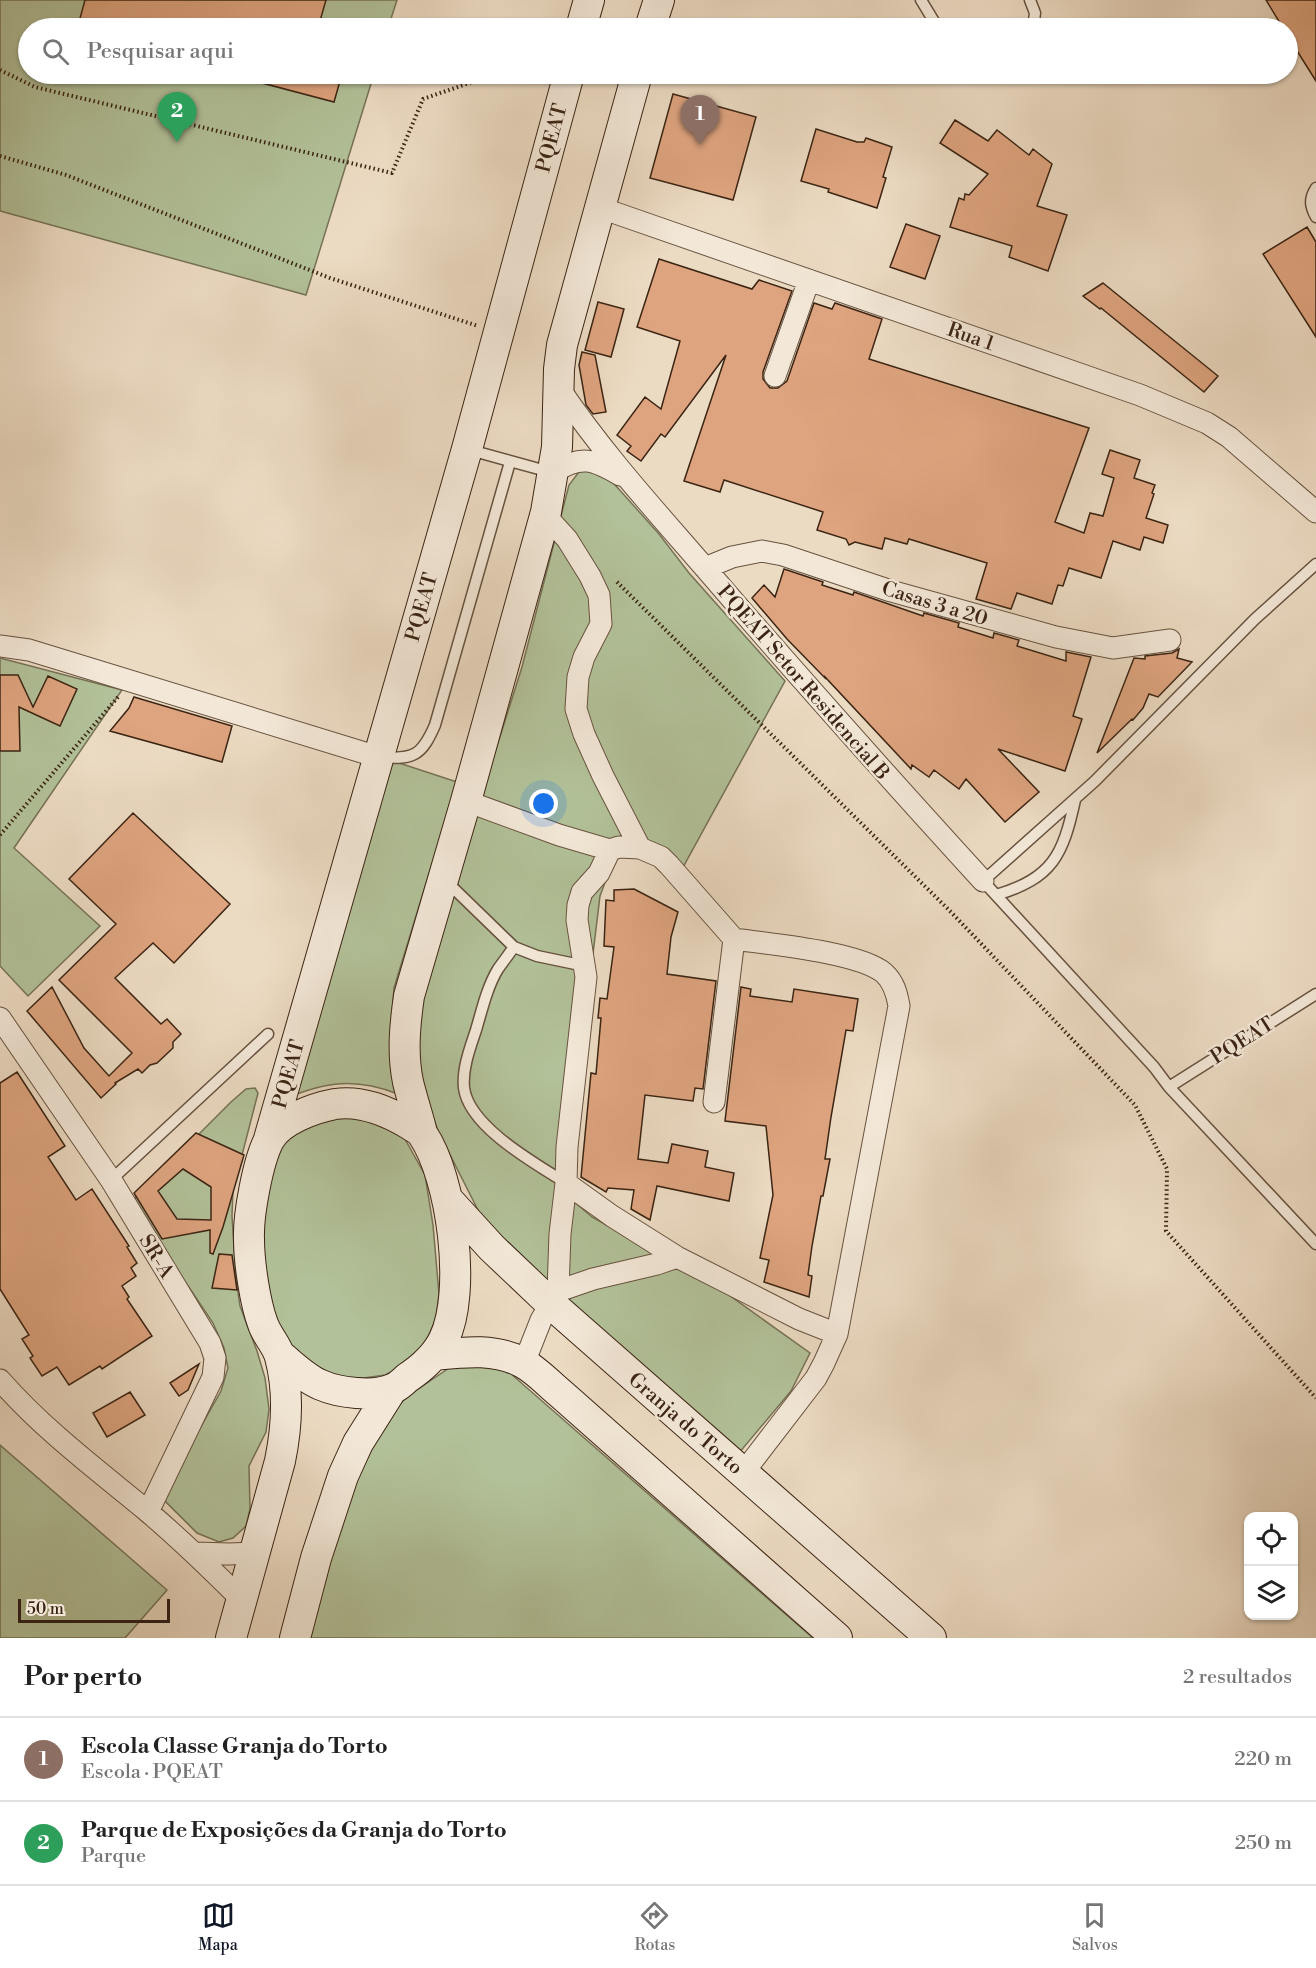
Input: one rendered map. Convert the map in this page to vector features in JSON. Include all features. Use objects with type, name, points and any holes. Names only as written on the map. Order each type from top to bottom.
[{"type":"street","points":[[584,18],[589,0]]},
{"type":"street","points":[[653,18],[659,0]]},
{"type":"street","name":"PQEAT","points":[[280,1356],[263,1325],[254,1284],[249,1238],[253,1199],[261,1164],[466,449],[566,84]]},
{"type":"street","points":[[295,1638],[316,1558],[343,1476],[358,1443],[392,1389],[435,1355],[444,1338],[454,1302],[454,1245],[449,1201],[440,1169],[422,1133],[408,1081],[405,1027],[409,996],[545,515],[554,472],[562,345],[601,208],[626,84]]},
{"type":"street","name":"Rua 1","points":[[601,208],[1140,395],[1207,423],[1229,437],[1316,512]]},
{"type":"street","points":[[775,376],[808,280]]},
{"type":"street","name":"PQEAT Setor Residencial B","points":[[558,388],[580,420],[628,480],[810,691],[989,888]]},
{"type":"street","points":[[554,472],[569,463],[580,460],[606,466],[628,480]]},
{"type":"street","points":[[545,515],[567,539],[599,595],[601,624],[581,667],[576,709],[584,734],[603,776],[640,848]]},
{"type":"street","name":"Casas 3 a 20","points":[[705,568],[732,557],[762,551],[792,557],[891,591],[982,618],[1078,642],[1113,648],[1170,640]]},
{"type":"street","points":[[0,646],[29,650],[132,680],[378,757]]},
{"type":"street","points":[[466,801],[559,835],[610,850],[619,847],[640,848],[661,857],[734,939],[834,954],[867,964],[884,973],[897,990],[899,1006],[837,1334],[816,1378],[743,1473]]},
{"type":"street","points":[[524,1363],[532,1340],[554,1297],[585,966],[577,920],[578,905],[582,892],[599,873],[610,850]]},
{"type":"street","points":[[714,1102],[734,939]]},
{"type":"street","name":"SR-A","points":[[0,1018],[111,1180],[210,1343],[215,1359],[213,1377],[148,1512]]},
{"type":"street","points":[[269,1139],[304,1112],[340,1104],[368,1106],[390,1113],[422,1133]]},
{"type":"street","points":[[566,1183],[612,1216],[677,1257],[799,1318],[837,1334]]},
{"type":"street","name":"Granja do Torto","points":[[449,1201],[492,1248],[554,1297],[743,1473],[931,1638]]},
{"type":"street","points":[[554,1297],[593,1279],[677,1257]]},
{"type":"street","points":[[435,1355],[468,1351],[499,1354],[524,1363],[578,1408],[837,1638]]},
{"type":"street","points":[[280,1356],[318,1384],[338,1391],[360,1394],[392,1389]]},
{"type":"street","points":[[231,1638],[285,1434],[286,1410],[280,1356]]},
{"type":"street","points":[[0,1380],[44,1426],[195,1553],[241,1599]]},
{"type":"street","points":[[195,1553],[255,1552]]},
{"type":"lane","points":[[921,0],[931,18]]},
{"type":"lane","points":[[1030,0],[1035,13],[1034,18]]},
{"type":"lane","points":[[1316,188],[1310,199],[1310,205],[1316,217]]},
{"type":"lane","points":[[466,449],[554,472]]},
{"type":"lane","points":[[378,757],[401,759],[410,757],[420,752],[428,743],[510,462]]},
{"type":"lane","points":[[989,888],[1255,619],[1316,564]]},
{"type":"lane","points":[[989,888],[1029,883],[1048,867],[1059,853],[1075,799]]},
{"type":"lane","points":[[443,877],[514,947],[537,956],[585,966]]},
{"type":"lane","name":"PQEAT Setor Residencial B","points":[[989,888],[1316,1244]]},
{"type":"lane","points":[[514,947],[497,971],[486,997],[467,1059],[464,1075],[465,1091],[473,1110],[493,1132],[523,1156],[566,1183]]},
{"type":"lane","name":"PQEAT","points":[[1169,1086],[1316,994]]},
{"type":"lane","points":[[111,1180],[268,1034]]},
{"type":"path","points":[[0,70],[18,79]]},
{"type":"path","points":[[29,84],[392,173],[423,99],[466,84]]},
{"type":"path","points":[[0,156],[66,175],[330,278],[498,333]]},
{"type":"path","points":[[613,578],[950,911],[1135,1105],[1167,1169],[1166,1231],[1316,1398]]},
{"type":"path","points":[[0,835],[132,680]]},
{"type":"green space","points":[[0,0],[397,0],[391,18],[18,18],[18,84],[371,84],[306,295],[0,211]]},
{"type":"green space","points":[[582,468],[608,477],[785,681],[676,880],[662,861],[616,853],[600,896],[564,1193],[592,1217],[726,1293],[810,1353],[791,1391],[739,1453],[574,1307],[481,1216],[438,1131],[424,1091],[417,1045],[419,993],[522,667],[569,485]]},
{"type":"green space","points":[[0,658],[122,690],[14,848],[100,926],[28,996],[0,966]]},
{"type":"green space","points":[[390,760],[457,782],[394,988],[392,1015],[398,1094],[368,1086],[341,1084],[314,1088],[285,1099]]},
{"type":"green space","points":[[255,1088],[258,1093],[233,1190],[232,1216],[240,1306],[265,1378],[269,1409],[266,1432],[249,1466],[250,1509],[246,1526],[233,1538],[219,1542],[197,1533],[161,1497],[221,1391],[228,1368],[224,1348],[213,1323],[143,1219],[135,1200],[137,1191],[181,1152],[231,1102],[246,1089]]},
{"type":"green space","points":[[361,1112],[401,1132],[425,1175],[433,1225],[439,1294],[436,1319],[424,1346],[411,1362],[385,1375],[364,1378],[335,1377],[306,1364],[288,1346],[273,1318],[261,1245],[262,1209],[277,1153],[289,1135],[329,1113]]},
{"type":"green space","points":[[497,1365],[510,1373],[813,1638],[307,1638],[347,1500],[388,1416],[408,1396],[452,1366]]},
{"type":"green space","points":[[0,1445],[167,1590],[125,1638],[0,1638]]},
{"type":"building","points":[[85,0],[326,0],[321,18],[80,18]]},
{"type":"building","points":[[1266,0],[1316,0],[1316,81],[1298,52],[1298,18],[1277,18]]},
{"type":"building","points":[[266,84],[339,84],[334,102]]},
{"type":"building","points":[[673,94],[756,117],[733,200],[650,178]]},
{"type":"building","points":[[955,120],[988,141],[997,130],[1029,155],[1033,149],[1052,164],[1037,206],[1067,215],[1048,271],[1009,257],[1012,246],[950,227],[959,198],[964,200],[965,194],[969,195],[988,174],[940,143]]},
{"type":"building","points":[[816,129],[857,142],[864,142],[866,138],[892,147],[877,208],[828,192],[829,189],[801,181]]},
{"type":"building","points":[[906,224],[940,236],[925,279],[890,267]]},
{"type":"building","points":[[1307,227],[1316,242],[1316,337],[1263,254]]},
{"type":"building","points":[[659,259],[752,289],[759,280],[792,291],[763,372],[763,379],[770,388],[778,388],[787,381],[814,303],[832,309],[835,303],[882,319],[869,359],[1089,428],[1055,522],[1084,533],[1090,513],[1103,516],[1114,478],[1102,474],[1110,450],[1140,460],[1134,478],[1155,485],[1146,518],[1168,525],[1163,543],[1144,537],[1140,550],[1113,541],[1101,578],[1069,568],[1063,586],[1058,585],[1052,604],[1017,593],[1011,609],[976,599],[987,563],[909,539],[907,544],[885,538],[882,549],[855,542],[849,545],[846,539],[817,530],[823,512],[724,480],[720,492],[684,481],[726,355],[665,437],[661,434],[641,461],[627,451],[631,446],[617,435],[645,397],[661,409],[680,341],[637,327]]},
{"type":"building","points":[[1103,283],[1218,376],[1204,392],[1083,296]]},
{"type":"building","points":[[598,302],[624,309],[611,357],[585,350]]},
{"type":"building","points":[[582,352],[595,355],[606,412],[593,414],[586,405],[579,365]]},
{"type":"building","points":[[784,569],[853,595],[854,592],[923,616],[924,613],[959,623],[958,627],[993,638],[994,633],[1019,640],[1017,646],[1066,661],[1066,652],[1091,657],[1073,716],[1082,719],[1065,771],[998,749],[1039,792],[1005,822],[966,779],[959,789],[934,770],[929,777],[912,765],[911,769],[787,639],[752,598],[764,585],[775,597]]},
{"type":"building","points":[[1179,649],[1177,658],[1192,662],[1158,697],[1149,694],[1143,708],[1133,720],[1097,753],[1134,658],[1145,659],[1145,656],[1172,653]]},
{"type":"building","points":[[0,675],[18,675],[33,707],[48,676],[77,689],[60,726],[19,707],[20,751],[0,751]]},
{"type":"building","points":[[134,697],[232,726],[222,762],[110,731],[129,708]]},
{"type":"building","points":[[133,813],[230,904],[174,963],[153,943],[115,978],[161,1024],[167,1019],[181,1034],[173,1042],[173,1048],[157,1063],[150,1065],[142,1073],[138,1069],[115,1083],[101,1098],[27,1011],[52,987],[84,1048],[109,1076],[132,1053],[59,980],[116,924],[69,879]]},
{"type":"building","points":[[634,889],[678,912],[671,937],[667,974],[716,981],[703,1089],[695,1088],[693,1101],[645,1095],[638,1159],[668,1163],[672,1144],[708,1151],[705,1167],[734,1173],[729,1201],[657,1186],[650,1220],[631,1209],[634,1190],[608,1188],[606,1192],[581,1177],[591,1073],[596,1074],[601,1018],[598,1018],[600,998],[607,999],[614,947],[604,946],[606,900],[614,901],[614,890]]},
{"type":"building","points":[[741,987],[751,989],[750,996],[792,1002],[794,989],[858,999],[853,1031],[846,1030],[831,1117],[825,1159],[830,1159],[812,1246],[808,1275],[812,1276],[809,1297],[764,1282],[769,1260],[760,1258],[773,1195],[766,1126],[725,1121]]},
{"type":"building","points":[[17,1072],[65,1146],[48,1157],[76,1200],[92,1189],[129,1246],[127,1247],[137,1263],[131,1268],[136,1276],[122,1286],[129,1297],[127,1299],[152,1336],[102,1369],[100,1366],[69,1385],[57,1367],[42,1376],[30,1358],[33,1356],[22,1339],[29,1335],[0,1289],[0,1083]]},
{"type":"building","points":[[196,1133],[244,1155],[213,1254],[210,1253],[210,1230],[162,1239],[134,1193]],"holes":[[[183,1169],[211,1187],[211,1220],[177,1219],[158,1191]]]},
{"type":"building","points":[[219,1254],[232,1255],[237,1290],[212,1288]]},
{"type":"building","points":[[199,1364],[188,1390],[179,1396],[170,1383]]},
{"type":"building","points":[[130,1392],[145,1415],[107,1437],[93,1413]]},
{"type":"place","name":"Parque de Exposições da Granja do Torto","points":[[177,142]]},
{"type":"place","name":"Escola Classe Granja do Torto","points":[[700,145]]}]
